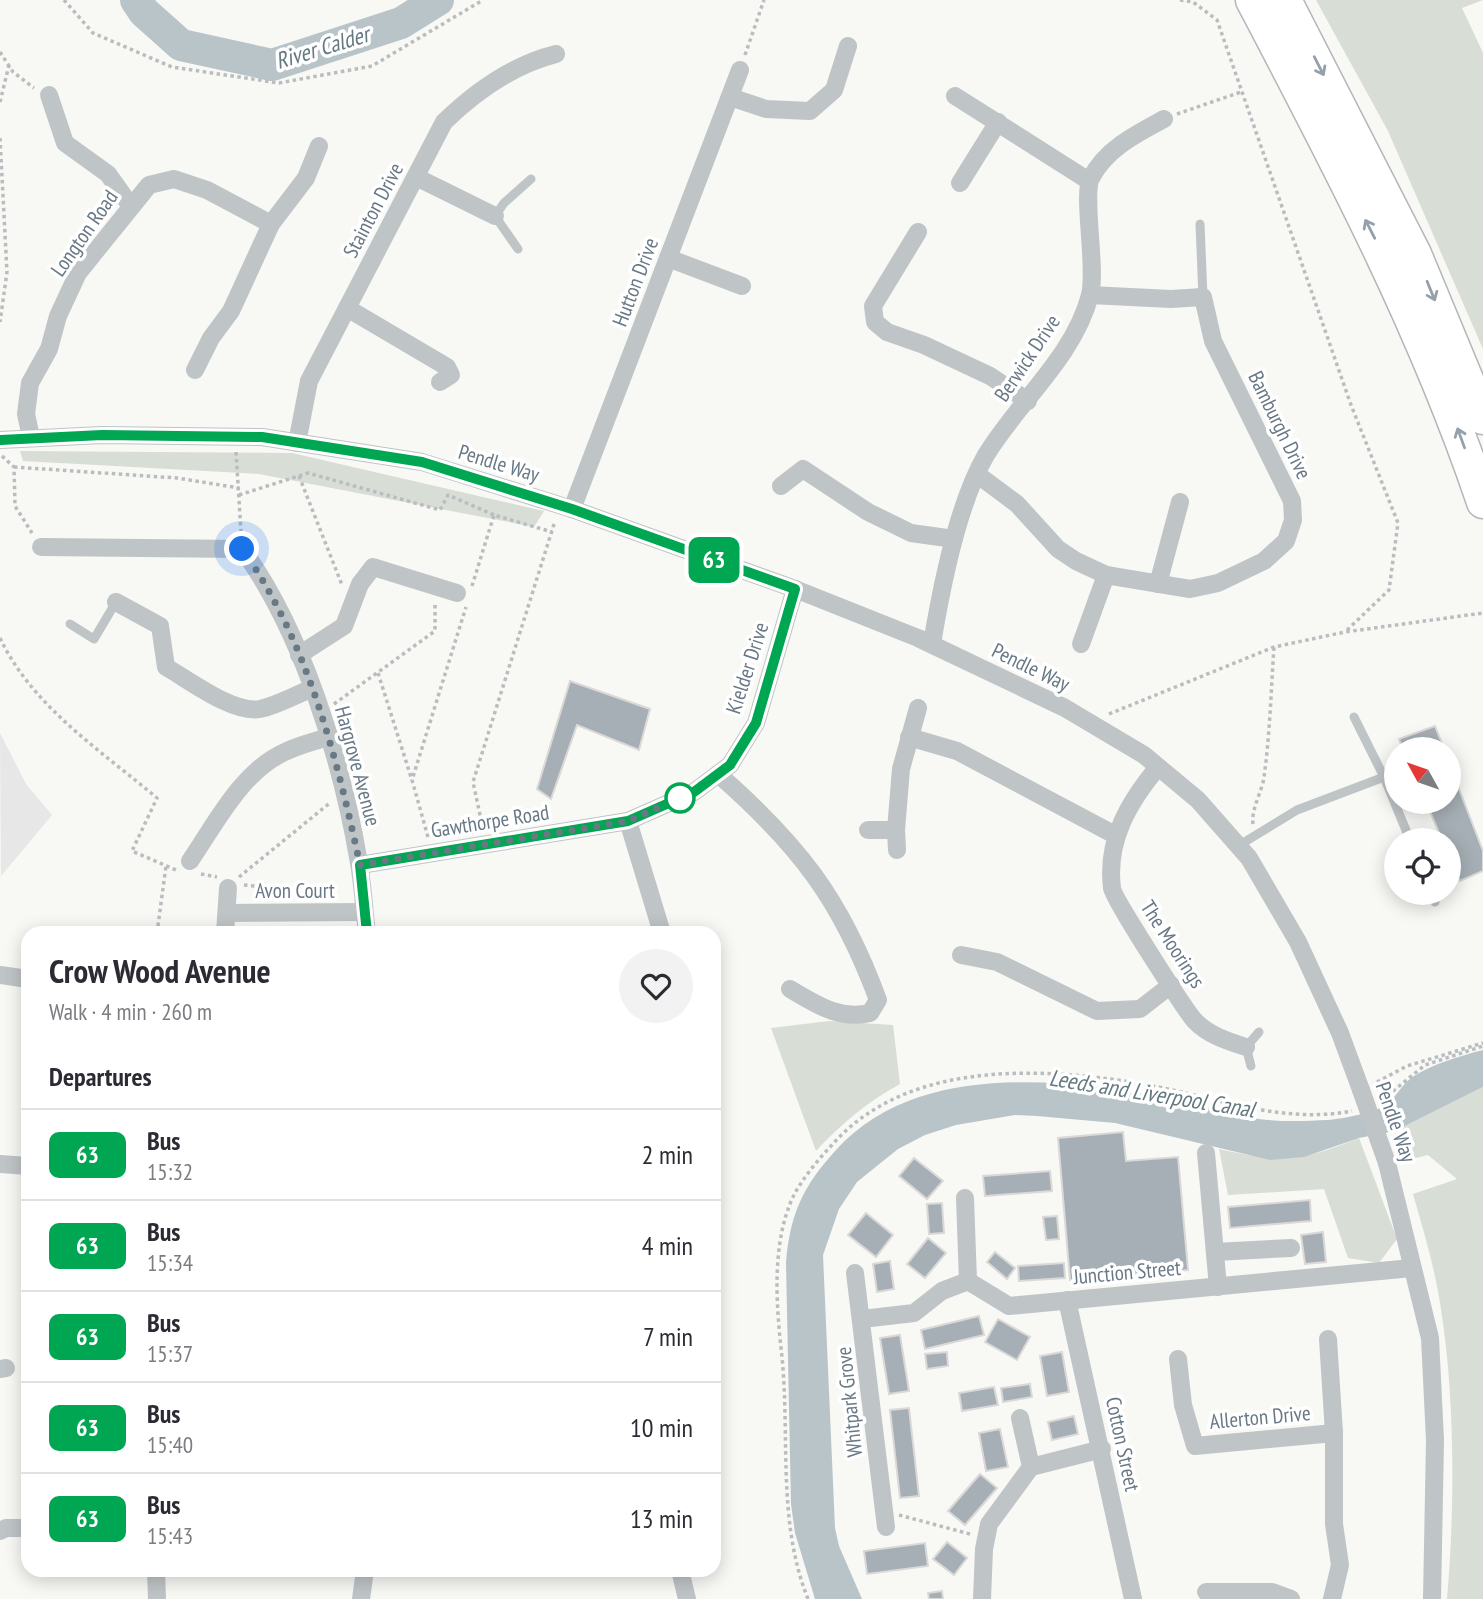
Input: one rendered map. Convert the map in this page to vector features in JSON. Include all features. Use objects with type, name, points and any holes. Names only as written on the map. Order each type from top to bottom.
[{"type":"highway","points":[[1253,1],[1389,267],[1461,436],[1483,502]]},
{"type":"highway","points":[[1286,2],[1415,254],[1483,418]]},
{"type":"street","points":[[730,97],[766,109],[810,111],[834,90],[848,46]]},
{"type":"street","name":"Stainton Drive","points":[[297,443],[309,381],[444,122],[471,96],[530,61],[556,54]]},
{"type":"street","name":"Hutton Drive","points":[[566,508],[668,258],[740,70]]},
{"type":"street","points":[[49,95],[65,143],[108,174],[130,205]]},
{"type":"street","points":[[955,96],[1089,181],[1104,160],[1124,141],[1164,119]]},
{"type":"street","points":[[960,183],[998,122]]},
{"type":"street","points":[[195,370],[211,338],[242,290],[271,224],[306,178],[319,146]]},
{"type":"street","points":[[416,177],[495,216]]},
{"type":"street","name":"Longton Road","points":[[31,437],[26,414],[30,383],[49,349],[58,316],[78,273],[130,205],[149,185],[174,179],[207,190],[271,224]]},
{"type":"street","name":"Berwick Drive","points":[[932,644],[954,539],[986,456],[1028,401],[1065,345],[1090,295],[1093,268],[1089,181]]},
{"type":"street","points":[[918,232],[873,306],[876,322],[887,332],[990,376],[1028,401]]},
{"type":"street","points":[[668,258],[742,286]]},
{"type":"street","points":[[1090,295],[1171,299],[1203,297]]},
{"type":"street","name":"Bamburgh Drive","points":[[978,475],[1017,504],[1058,549],[1106,575],[1190,589],[1219,583],[1264,561],[1286,541],[1293,520],[1292,501],[1213,341],[1203,297]]},
{"type":"street","points":[[347,308],[447,367],[451,375],[440,382]]},
{"type":"street","name":"Pendle Way","points":[[0,440],[31,437],[235,436],[422,462],[566,508],[795,589],[932,644],[1088,722],[1158,767],[1198,800],[1249,858],[1298,942],[1340,1033],[1387,1163],[1430,1338],[1435,1440],[1433,1599]]},
{"type":"street","points":[[781,486],[803,469],[868,512],[911,533],[954,539]]},
{"type":"street","points":[[1158,583],[1180,502]]},
{"type":"street","points":[[41,547],[242,549]]},
{"type":"street","name":"Hargrove Avenue","points":[[242,549],[257,569],[299,655],[329,737],[345,792],[360,865],[366,926]]},
{"type":"street","points":[[299,655],[344,626],[360,584],[373,567],[457,593]]},
{"type":"street","points":[[1081,644],[1106,575]]},
{"type":"street","name":"Kielder Drive","points":[[628,821],[694,792],[730,765],[756,723],[795,589]]},
{"type":"street","points":[[116,602],[160,626],[166,667],[223,700],[242,708],[258,709],[311,689]]},
{"type":"street","points":[[897,850],[901,769],[918,708]]},
{"type":"street","points":[[190,861],[235,795],[254,773],[285,751],[329,737]]},
{"type":"street","points":[[909,737],[957,751],[1115,835]]},
{"type":"street","name":"The Moorings","points":[[1158,767],[1136,793],[1115,835],[1112,892],[1195,1020],[1217,1038],[1246,1046]]},
{"type":"street","points":[[718,774],[767,817],[808,863],[859,949],[878,999],[870,1013],[840,1015],[790,989]]},
{"type":"street","points":[[628,821],[660,926]]},
{"type":"street","name":"Gawthorpe Road","points":[[360,865],[628,821]]},
{"type":"street","points":[[868,830],[896,830]]},
{"type":"street","name":"Avon Court","points":[[226,926],[228,888]]},
{"type":"street","name":"Avon Court","points":[[227,913],[364,912]]},
{"type":"street","points":[[961,955],[997,962],[1097,1012],[1139,1009],[1171,985]]},
{"type":"street","points":[[0,975],[21,978]]},
{"type":"street","points":[[1206,1153],[1218,1287]]},
{"type":"street","points":[[0,1164],[21,1166]]},
{"type":"street","points":[[862,1319],[914,1313],[942,1291],[968,1281],[965,1198]]},
{"type":"street","points":[[1215,1252],[1291,1248]]},
{"type":"street","name":"Junction Street","points":[[968,1281],[1009,1306],[1412,1268]]},
{"type":"street","name":"Whitpark Grove","points":[[855,1273],[885,1519]]},
{"type":"street","name":"Cotton Street","points":[[1067,1300],[1133,1599]]},
{"type":"street","name":"Allerton Drive","points":[[1328,1339],[1334,1433],[1334,1524],[1340,1565],[1332,1599]]},
{"type":"street","name":"Allerton Drive","points":[[1178,1359],[1183,1405],[1195,1446],[1334,1433]]},
{"type":"street","points":[[1020,1418],[1031,1468]]},
{"type":"street","points":[[982,1599],[989,1524],[1031,1468],[1102,1449]]},
{"type":"street","points":[[0,1531],[6,1528],[21,1528]]},
{"type":"street","points":[[156,1577],[157,1599]]},
{"type":"street","points":[[361,1599],[364,1577]]},
{"type":"street","points":[[682,1577],[687,1599]]},
{"type":"street","points":[[1206,1592],[1272,1592],[1291,1599]]},
{"type":"lane","points":[[518,249],[495,216],[504,203],[531,179]]},
{"type":"lane","points":[[1200,224],[1203,297]]},
{"type":"lane","points":[[69,624],[94,639],[116,602]]},
{"type":"lane","points":[[1238,846],[1316,801],[1384,777],[1354,717]]},
{"type":"lane","points":[[1251,1066],[1246,1046],[1259,1032]]},
{"type":"path","points":[[64,0],[93,33],[172,67],[279,83],[372,66],[484,0]]},
{"type":"path","points":[[740,70],[764,0]]},
{"type":"path","points":[[1180,0],[1193,2],[1217,20],[1351,405],[1398,523],[1389,590],[1345,632]]},
{"type":"path","points":[[0,52],[30,86],[49,95]]},
{"type":"path","points":[[0,102],[9,65]]},
{"type":"path","points":[[1164,119],[1241,92]]},
{"type":"path","points":[[0,138],[7,271],[0,322]]},
{"type":"path","points":[[235,436],[242,549]]},
{"type":"path","points":[[0,456],[14,467],[177,478],[239,488]]},
{"type":"path","points":[[14,467],[15,506],[41,547]]},
{"type":"path","points":[[239,495],[308,473],[440,510],[448,495],[494,515],[552,532]]},
{"type":"path","points":[[299,476],[351,607]]},
{"type":"path","points":[[486,844],[473,782],[552,532],[566,508]]},
{"type":"path","points":[[412,780],[494,515]]},
{"type":"path","points":[[321,714],[435,631],[435,587]]},
{"type":"path","points":[[1088,722],[1274,647],[1345,632],[1483,613]]},
{"type":"path","points":[[0,638],[13,666],[37,697],[157,798],[132,851],[166,866],[158,926]]},
{"type":"path","points":[[1254,836],[1252,817],[1262,793],[1268,750],[1274,647]]},
{"type":"path","points":[[378,673],[432,853]]},
{"type":"path","points":[[228,888],[305,821],[345,792]]},
{"type":"path","points":[[1361,1090],[1407,1066],[1483,1045]]},
{"type":"path","points":[[1380,1102],[1394,1087],[1425,1065],[1483,1045]]},
{"type":"path","points":[[808,1599],[795,1565],[789,1535],[785,1383],[776,1302],[783,1225],[793,1196],[839,1137],[868,1112],[910,1091],[941,1082],[1028,1073],[1073,1075],[1154,1086],[1248,1108],[1290,1114],[1325,1115],[1360,1108]]},
{"type":"path","points":[[885,1519],[986,1538]]},
{"type":"shaded area","points":[[1316,0],[1483,0],[1462,8],[1483,53],[1483,349],[1388,131]]},
{"type":"shaded area","points":[[20,451],[292,453],[544,511],[534,527],[259,474],[23,461]]},
{"type":"shaded area","points":[[0,733],[26,784],[52,815],[1,876]]},
{"type":"shaded area","points":[[829,1021],[893,1025],[900,1084],[855,1114],[816,1151],[771,1028]]},
{"type":"shaded area","points":[[1483,1050],[1483,1087],[1395,1131],[1359,1138],[1304,1157],[1270,1160],[1115,1123],[1015,1115],[956,1125],[925,1135],[898,1149],[857,1182],[839,1209],[823,1255],[835,1528],[839,1546],[862,1599],[815,1599],[795,1533],[791,1504],[786,1263],[795,1215],[807,1189],[836,1150],[870,1121],[908,1101],[950,1089],[994,1083],[1040,1083],[1130,1092],[1276,1121],[1334,1119],[1378,1109],[1389,1103],[1406,1082],[1421,1072]]},
{"type":"shaded area","points":[[1483,1087],[1483,1599],[1447,1599],[1452,1491],[1446,1343],[1439,1294],[1413,1194],[1457,1179],[1428,1155],[1404,1161],[1395,1131]]},
{"type":"shaded area","points":[[1359,1138],[1397,1239],[1379,1263],[1348,1258],[1324,1189],[1228,1195],[1219,1149],[1259,1157],[1290,1158],[1321,1152]]},
{"type":"building","points":[[570,681],[650,709],[639,750],[577,725],[551,799],[537,789]]},
{"type":"building","points":[[1435,726],[1439,737],[1405,737]]},
{"type":"building","points":[[1461,794],[1483,851],[1483,871],[1461,881],[1461,828],[1437,828],[1431,814],[1461,814]]},
{"type":"building","points":[[1123,1132],[1126,1161],[1178,1157],[1188,1270],[1070,1280],[1058,1138]]},
{"type":"building","points":[[914,1158],[943,1181],[927,1199],[899,1176]]},
{"type":"building","points":[[1050,1171],[1052,1191],[985,1196],[983,1176]]},
{"type":"building","points":[[1310,1200],[1311,1221],[1230,1228],[1228,1207]]},
{"type":"building","points":[[942,1203],[944,1233],[929,1234],[927,1204]]},
{"type":"building","points":[[866,1213],[893,1235],[876,1257],[848,1235]]},
{"type":"building","points":[[1057,1216],[1059,1239],[1046,1240],[1043,1217]]},
{"type":"building","points":[[1323,1232],[1326,1262],[1305,1264],[1301,1235]]},
{"type":"building","points":[[928,1238],[946,1253],[925,1278],[907,1264]]},
{"type":"building","points":[[995,1252],[1015,1268],[1007,1279],[987,1262]]},
{"type":"building","points":[[890,1261],[894,1289],[877,1292],[873,1264]]},
{"type":"building","points":[[1064,1263],[1065,1278],[1019,1281],[1018,1266]]},
{"type":"building","points":[[979,1316],[984,1335],[925,1349],[921,1330]]},
{"type":"building","points":[[998,1319],[1030,1337],[1017,1360],[985,1342]]},
{"type":"building","points":[[900,1335],[909,1391],[889,1394],[880,1338]]},
{"type":"building","points":[[947,1352],[948,1366],[927,1369],[925,1354]]},
{"type":"building","points":[[1062,1352],[1069,1392],[1047,1396],[1040,1356]]},
{"type":"building","points":[[1030,1384],[1032,1397],[1003,1402],[1001,1388]]},
{"type":"building","points":[[994,1387],[998,1405],[962,1411],[959,1393]]},
{"type":"building","points":[[909,1408],[919,1496],[900,1498],[890,1410]]},
{"type":"building","points":[[1074,1416],[1078,1434],[1052,1440],[1048,1422]]},
{"type":"building","points":[[1000,1429],[1008,1467],[986,1471],[979,1433]]},
{"type":"building","points":[[980,1474],[997,1488],[965,1525],[948,1511]]},
{"type":"building","points":[[947,1542],[967,1558],[954,1575],[933,1559]]},
{"type":"building","points":[[925,1543],[928,1566],[867,1574],[864,1551]]},
{"type":"building","points":[[942,1591],[943,1599],[929,1599],[928,1593]]},
{"type":"waterway","name":"River Calder","points":[[136,0],[144,12],[181,45],[272,65],[401,23],[438,0]]},
{"type":"bus line","name":"63","points":[[0,440],[102,435],[262,437],[422,462],[572,509],[795,589],[756,723],[730,765],[694,792],[628,821],[360,865],[366,926]]},
{"type":"route","points":[[242,549],[257,569],[299,655],[341,777],[360,865],[628,821],[680,798]]},
{"type":"water label","name":"Leeds and Liverpool Canal","points":[[1152,1093]]}]
